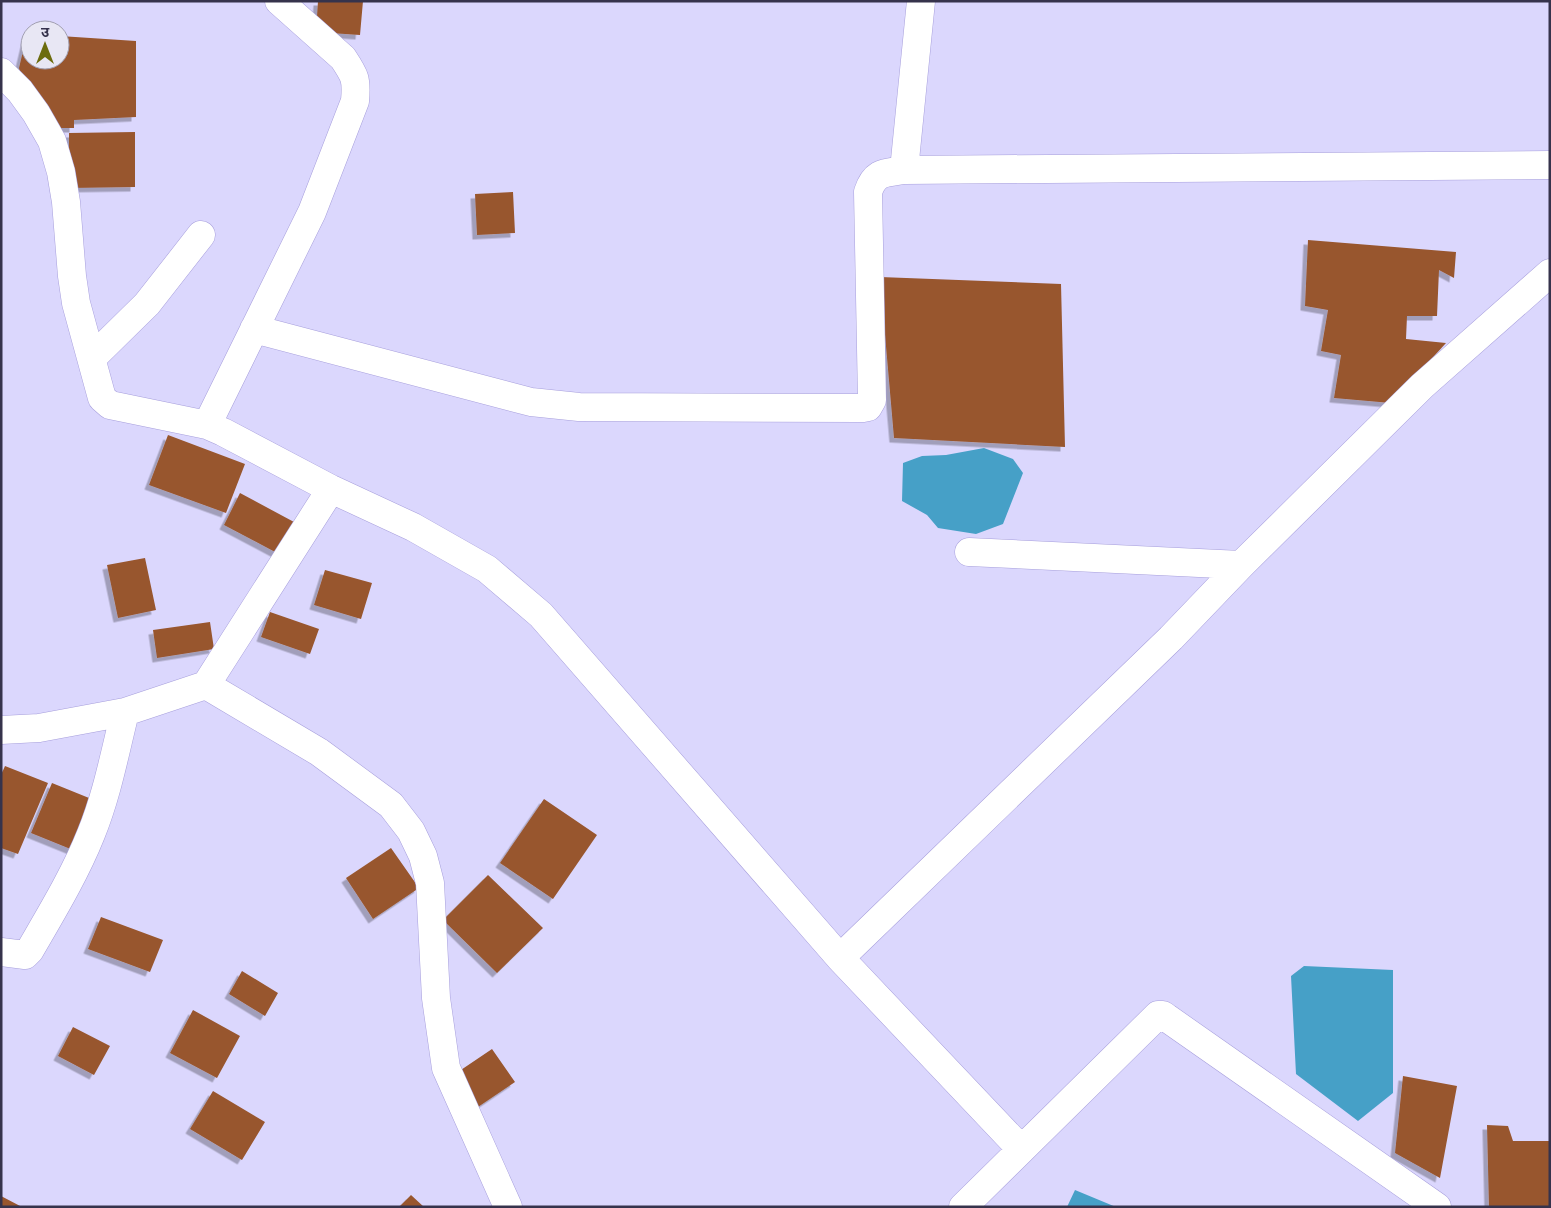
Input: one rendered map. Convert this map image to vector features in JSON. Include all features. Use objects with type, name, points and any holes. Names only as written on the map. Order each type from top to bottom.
[{"type":"street","points":[[207,424],[312,212],[355,101],[356,83],[343,58],[279,1]]},
{"type":"street","points":[[904,170],[920,1]]},
{"type":"street","points":[[1,72],[31,106],[52,141],[61,172],[66,202],[76,303],[102,398],[110,405],[207,424],[330,489],[413,527],[487,569],[541,616],[840,958],[1021,1149]]},
{"type":"street","points":[[254,329],[531,402],[557,406],[863,408],[868,407],[872,400],[868,192],[872,180],[882,174],[904,170],[1550,165]]},
{"type":"street","points":[[92,358],[147,304],[201,235]]},
{"type":"street","points":[[840,958],[1164,645],[1241,565],[1422,386],[1550,273]]},
{"type":"street","points":[[1,730],[39,728],[125,712],[206,685],[330,489]]},
{"type":"street","points":[[969,552],[1241,565]]},
{"type":"street","points":[[206,685],[319,752],[391,804],[411,831],[423,856],[430,882],[436,998],[446,1068],[508,1207]]},
{"type":"street","points":[[1,952],[25,955],[30,950],[69,881],[91,833],[109,776],[125,712]]},
{"type":"street","points":[[963,1207],[1158,1015],[1163,1015],[1437,1207]]},
{"type":"water","points":[[984,448],[1013,459],[1023,473],[1003,524],[976,534],[938,528],[927,515],[902,501],[903,463],[922,456],[946,455]]},
{"type":"water","points":[[1304,966],[1393,970],[1393,1093],[1358,1121],[1296,1074],[1291,976]]},
{"type":"water","points":[[1075,1190],[1116,1207],[1067,1207]]},
{"type":"building","points":[[318,1],[363,1],[360,35],[316,32]]},
{"type":"building","points":[[70,37],[136,41],[136,117],[74,120],[74,128],[54,128],[23,86],[19,68],[20,64],[20,70],[70,70]]},
{"type":"building","points":[[135,132],[135,187],[69,188],[69,133]]},
{"type":"building","points":[[513,192],[515,233],[477,235],[475,194]]},
{"type":"building","points":[[1308,240],[1456,252],[1454,278],[1439,270],[1437,316],[1407,316],[1406,339],[1446,343],[1391,403],[1334,398],[1341,355],[1321,351],[1328,310],[1305,306]]},
{"type":"building","points":[[880,277],[1061,284],[1065,447],[894,438]]},
{"type":"building","points":[[168,435],[245,464],[226,513],[149,485]]},
{"type":"building","points":[[240,493],[294,522],[277,553],[224,525]]},
{"type":"building","points":[[145,558],[156,610],[118,618],[107,565]]},
{"type":"building","points":[[325,570],[372,583],[361,619],[314,605]]},
{"type":"building","points":[[270,612],[319,629],[310,654],[261,637]]},
{"type":"building","points":[[210,622],[214,649],[157,658],[153,630]]},
{"type":"building","points":[[5,766],[48,783],[18,854],[1,848],[1,775]]},
{"type":"building","points":[[52,783],[94,800],[73,850],[31,833]]},
{"type":"building","points":[[544,799],[597,835],[553,899],[500,863]]},
{"type":"building","points":[[391,848],[419,888],[373,919],[346,878]]},
{"type":"building","points":[[488,875],[543,928],[497,973],[443,920]]},
{"type":"building","points":[[101,917],[163,940],[150,972],[88,949]]},
{"type":"building","points":[[242,971],[278,993],[265,1016],[229,994]]},
{"type":"building","points":[[193,1010],[240,1036],[217,1078],[170,1053]]},
{"type":"building","points":[[73,1027],[110,1046],[94,1075],[58,1056]]},
{"type":"building","points":[[492,1049],[515,1082],[475,1109],[452,1076]]},
{"type":"building","points":[[1403,1076],[1457,1086],[1440,1178],[1395,1153]]},
{"type":"building","points":[[213,1091],[265,1122],[242,1160],[190,1129]]},
{"type":"building","points":[[1487,1125],[1508,1126],[1513,1141],[1550,1141],[1550,1207],[1489,1207]]},
{"type":"building","points":[[411,1195],[424,1207],[399,1207]]},
{"type":"building","points":[[1,1196],[22,1207],[1,1207]]}]
